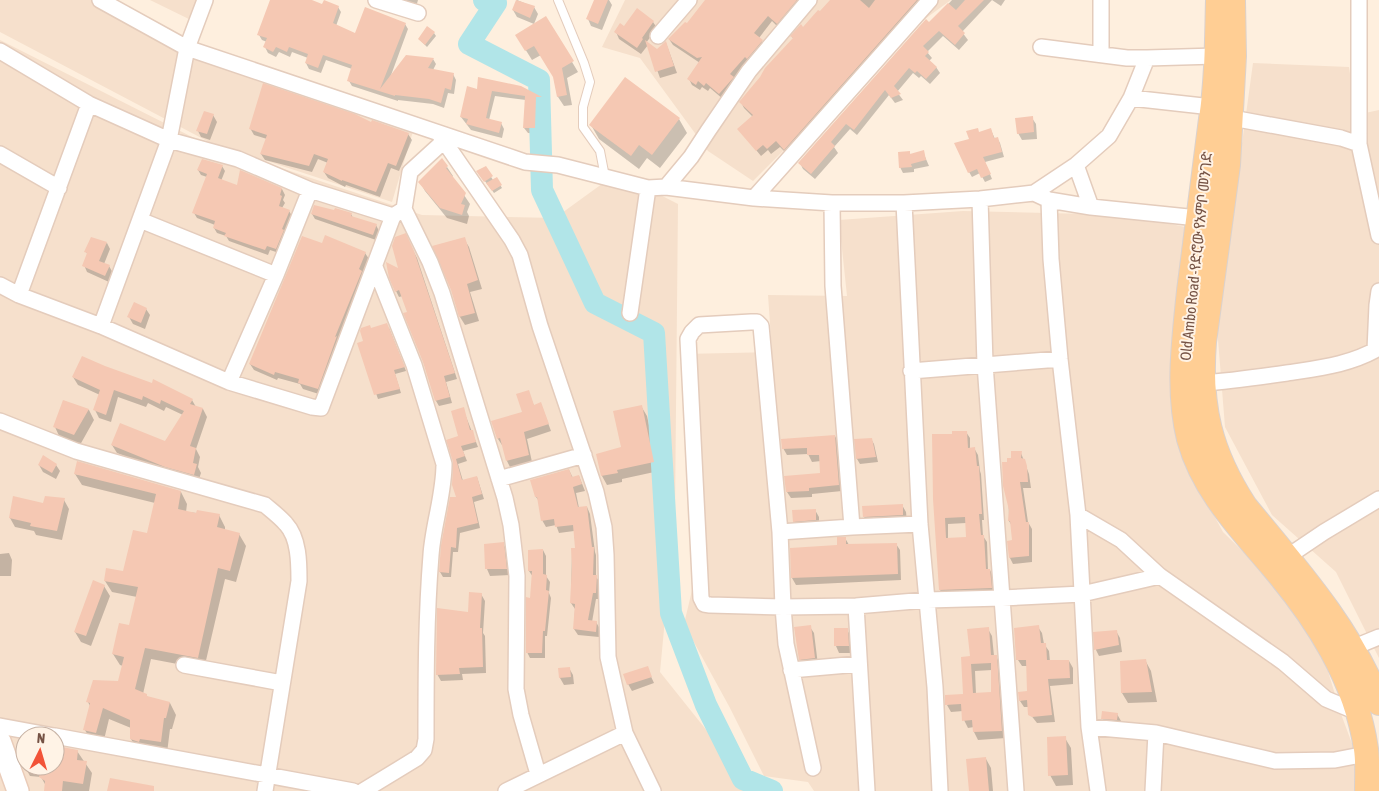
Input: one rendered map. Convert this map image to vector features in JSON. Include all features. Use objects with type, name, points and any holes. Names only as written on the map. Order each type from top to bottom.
[{"type":"main road","name":"Old Ambo Road -የድሮው የአምቦ መንገድ","points":[[1218,0],[1216,56],[1228,164],[1204,342],[1203,383],[1205,409],[1211,435],[1228,477],[1245,506],[1327,610],[1352,648],[1373,686],[1379,703]]},
{"type":"main road","name":"Old Ambo Road -የድሮው የአምቦ መንገድ","points":[[1233,0],[1234,56],[1198,218],[1184,343],[1184,412],[1189,439],[1204,480],[1230,517],[1272,567],[1327,642],[1340,664],[1357,712],[1366,754],[1367,791]]},
{"type":"main road","points":[[0,741],[18,791]]},
{"type":"street","points":[[100,0],[186,48],[441,136],[525,162],[558,165],[648,188],[666,187],[754,198],[832,203],[904,204],[1034,193],[1076,165],[1109,136],[1131,98],[1147,58]]},
{"type":"street","points":[[101,326],[169,140],[186,48],[204,0]]},
{"type":"street","points":[[376,0],[418,13]]},
{"type":"street","points":[[658,36],[689,0]]},
{"type":"street","points":[[666,187],[691,157],[749,71],[809,0]]},
{"type":"street","points":[[754,198],[930,0]]},
{"type":"street","points":[[1101,0],[1101,54]]},
{"type":"street","points":[[1359,0],[1358,144],[1379,236]]},
{"type":"street","points":[[1041,47],[1127,58],[1216,56]]},
{"type":"street","points":[[0,51],[89,104],[169,140],[238,159],[310,190],[398,213],[430,262],[442,293],[499,479],[510,525],[516,566],[516,690],[538,774]]},
{"type":"street","points":[[1131,98],[1222,112],[1341,138],[1358,144]]},
{"type":"street","points":[[20,295],[89,104]]},
{"type":"street","points":[[0,285],[20,295],[101,326],[229,382],[321,408],[375,267],[398,213],[410,172],[441,136]]},
{"type":"street","points":[[441,136],[512,240],[520,255],[540,326],[596,492],[604,527],[608,657],[625,733],[653,791]]},
{"type":"street","points":[[0,154],[58,188]]},
{"type":"street","points":[[1076,165],[1091,207]]},
{"type":"street","points":[[630,313],[648,188]]},
{"type":"street","points":[[229,382],[276,275],[310,190]]},
{"type":"street","points":[[1034,193],[1049,200],[1091,207],[1198,218]]},
{"type":"street","points":[[980,199],[985,364],[1016,791]]},
{"type":"street","points":[[1049,200],[1051,259],[1060,359],[1078,514],[1090,727],[1098,791]]},
{"type":"street","points":[[832,203],[833,286],[852,527]]},
{"type":"street","points":[[904,204],[920,524],[935,686],[940,791]]},
{"type":"street","points":[[140,220],[276,275]]},
{"type":"street","points":[[363,791],[417,758],[424,750],[426,739],[426,624],[431,552],[438,503],[444,481],[444,464],[414,365],[375,267]]},
{"type":"street","points":[[1203,383],[1327,367],[1348,362],[1377,349],[1377,305],[1379,291]]},
{"type":"street","points":[[812,768],[786,644],[783,607],[780,532],[761,326],[757,322],[699,325],[688,339],[700,598],[704,604],[783,607],[856,606],[927,600],[1082,594],[1160,576]]},
{"type":"street","points":[[911,371],[1060,359]]},
{"type":"street","points":[[0,421],[76,451],[265,505],[287,524],[294,540],[300,581],[267,784]]},
{"type":"street","points":[[499,479],[584,455]]},
{"type":"street","points":[[1287,557],[1379,499]]},
{"type":"street","points":[[1078,514],[1121,540],[1160,576],[1282,662],[1326,699],[1357,712]]},
{"type":"street","points":[[780,532],[920,524]]},
{"type":"street","points":[[856,606],[867,791]]},
{"type":"street","points":[[1352,648],[1379,637]]},
{"type":"street","points":[[792,670],[859,664]]},
{"type":"street","points":[[184,665],[282,683]]},
{"type":"street","points":[[0,726],[15,729]]},
{"type":"street","points":[[1090,727],[1156,733],[1275,760],[1335,760],[1366,754]]},
{"type":"street","points":[[506,791],[625,733]]},
{"type":"street","points":[[1153,791],[1156,733]]},
{"type":"street","points":[[65,738],[267,784],[353,791]]},
{"type":"lane","points":[[558,0],[590,82],[583,107],[583,127],[600,150],[606,177]]},
{"type":"shaded area","points":[[0,0],[95,0],[136,22],[414,128],[392,202],[209,142],[0,32]]},
{"type":"shaded area","points":[[150,0],[202,0],[197,23]]},
{"type":"shaded area","points":[[625,0],[951,0],[889,45],[753,181],[708,151],[640,58],[602,47]]},
{"type":"shaded area","points":[[0,40],[200,141],[422,215],[555,218],[617,173],[678,204],[675,512],[660,672],[755,791],[0,791]]},
{"type":"shaded area","points":[[1253,63],[1349,67],[1356,115],[1379,110],[1379,658],[1336,572],[1272,515],[1225,427],[1217,327]]},
{"type":"shaded area","points":[[963,211],[1129,215],[1185,227],[1173,333],[1180,453],[1223,532],[1312,619],[1341,714],[1367,784],[1365,791],[814,791],[808,782],[764,776],[730,708],[684,624],[694,582],[683,354],[772,352],[768,295],[847,296],[839,220]]},
{"type":"building","points":[[270,0],[312,0],[322,4],[324,0],[339,6],[333,23],[355,33],[365,7],[406,23],[380,89],[406,55],[434,58],[428,68],[454,73],[451,90],[445,88],[441,103],[429,99],[395,96],[347,81],[352,65],[323,55],[318,68],[305,63],[308,54],[289,47],[287,52],[276,47],[273,52],[263,47],[267,38],[257,35]]},
{"type":"building","points":[[516,0],[535,6],[530,18],[512,10]]},
{"type":"building","points":[[594,0],[608,0],[598,24],[586,19]]},
{"type":"building","points":[[705,0],[797,0],[777,24],[768,16],[754,33],[763,40],[747,59],[745,57],[730,74],[734,77],[719,94],[706,83],[704,86],[698,81],[696,85],[687,79],[702,57],[697,58],[668,39],[685,22],[687,23]]},
{"type":"building","points":[[830,0],[860,0],[869,8],[875,0],[917,0],[784,150],[776,141],[767,149],[763,145],[756,151],[737,129],[753,115],[739,102],[765,68],[793,38],[790,36],[801,24],[803,27]]},
{"type":"building","points":[[965,0],[984,0],[958,26],[965,33],[955,45],[939,31],[923,46],[929,52],[925,56],[937,67],[926,79],[917,71],[915,73],[909,68],[894,86],[901,94],[891,98],[885,90],[854,130],[846,124],[831,142],[835,146],[811,174],[798,163],[926,19],[929,22],[948,3],[956,10]]},
{"type":"building","points":[[637,8],[654,21],[637,48],[614,32],[620,23],[624,26]]},
{"type":"building","points":[[546,16],[574,61],[562,68],[567,95],[557,97],[553,77],[534,46],[525,51],[515,35]]},
{"type":"building","points":[[427,26],[435,32],[425,45],[418,39]]},
{"type":"building","points":[[645,40],[657,49],[666,41],[674,66],[655,72]]},
{"type":"building","points":[[478,77],[521,86],[542,97],[536,97],[535,128],[523,128],[525,96],[492,91],[486,118],[502,122],[499,133],[466,124],[468,119],[460,117],[467,86],[477,89]]},
{"type":"building","points":[[625,77],[680,118],[652,155],[639,145],[631,156],[589,125]]},
{"type":"building","points":[[263,83],[355,114],[371,122],[372,120],[409,133],[396,166],[388,163],[376,192],[342,181],[323,172],[328,159],[314,154],[309,166],[260,154],[267,135],[249,129]]},
{"type":"building","points":[[204,111],[214,114],[207,134],[196,131]]},
{"type":"building","points":[[1033,116],[1034,132],[1017,134],[1015,118]]},
{"type":"building","points":[[978,128],[979,132],[991,128],[994,138],[998,137],[1002,152],[983,157],[991,174],[981,178],[977,169],[968,173],[954,143],[969,139],[966,131]]},
{"type":"building","points":[[924,150],[926,160],[911,164],[912,167],[899,168],[898,152],[910,151],[910,154]]},
{"type":"building","points":[[442,158],[448,166],[446,168],[466,193],[461,204],[465,205],[462,215],[440,208],[418,182]]},
{"type":"building","points":[[202,159],[223,165],[218,178],[237,185],[240,170],[282,188],[279,206],[290,210],[276,249],[267,246],[265,250],[224,236],[226,233],[213,228],[215,221],[192,213],[207,174],[197,170]]},
{"type":"building","points":[[486,166],[493,176],[484,182],[476,171]]},
{"type":"building","points":[[497,177],[502,185],[492,191],[486,183]]},
{"type":"building","points":[[314,205],[352,213],[351,216],[377,224],[373,235],[311,214]]},
{"type":"building","points":[[406,233],[414,251],[455,373],[444,376],[450,397],[435,401],[423,362],[403,313],[407,312],[399,290],[395,292],[389,278],[386,262],[398,268],[392,246],[395,237]]},
{"type":"building","points":[[325,235],[366,252],[359,269],[362,271],[335,337],[337,336],[318,389],[298,383],[299,379],[275,372],[274,375],[249,364],[302,236],[322,243]]},
{"type":"building","points":[[91,237],[107,242],[99,261],[110,265],[105,276],[82,266],[87,253],[84,252]]},
{"type":"building","points":[[465,237],[478,280],[467,284],[475,313],[459,317],[451,290],[432,246]]},
{"type":"building","points":[[134,302],[147,308],[141,323],[127,317]]},
{"type":"building","points":[[387,323],[405,367],[394,370],[400,389],[374,395],[357,343],[363,341],[361,328],[370,325],[371,328]]},
{"type":"building","points":[[82,356],[152,383],[153,379],[193,399],[190,404],[203,408],[190,446],[196,448],[193,463],[197,464],[194,475],[165,467],[111,445],[120,423],[165,441],[184,411],[161,400],[160,404],[143,396],[142,400],[114,390],[106,415],[93,410],[100,390],[72,377]]},
{"type":"building","points":[[529,390],[534,405],[541,402],[549,424],[524,432],[529,455],[506,461],[500,438],[497,439],[491,421],[522,412],[516,394]]},
{"type":"building","points":[[63,400],[89,409],[74,435],[53,427]]},
{"type":"building","points":[[642,405],[654,462],[617,470],[618,473],[601,476],[596,454],[621,447],[613,411]]},
{"type":"building","points":[[464,407],[470,430],[473,430],[476,442],[461,446],[465,456],[456,459],[462,480],[477,476],[482,494],[472,497],[478,523],[457,528],[456,548],[451,547],[449,573],[439,572],[441,545],[450,497],[456,497],[452,485],[453,462],[446,440],[458,436],[451,411]]},
{"type":"building","points":[[952,431],[967,431],[968,448],[975,447],[977,466],[979,466],[982,514],[979,514],[981,535],[984,535],[986,569],[990,569],[992,588],[939,590],[933,499],[932,434],[952,434]],"holes":[[[965,517],[966,537],[946,538],[945,518]]]},
{"type":"building","points":[[835,435],[839,485],[809,488],[809,491],[786,492],[784,476],[820,473],[819,455],[807,455],[807,448],[782,449],[781,439]]},
{"type":"building","points":[[872,438],[876,457],[856,459],[854,439]]},
{"type":"building","points":[[1011,451],[1022,451],[1021,458],[1025,459],[1027,466],[1028,482],[1020,482],[1026,522],[1029,522],[1029,556],[1009,558],[1007,541],[1012,540],[1010,521],[1008,521],[1009,510],[1003,486],[1002,462],[1007,462],[1007,458],[1011,458]]},
{"type":"building","points":[[43,455],[57,464],[52,473],[38,465]]},
{"type":"building","points":[[77,461],[181,491],[178,509],[196,513],[197,510],[220,514],[217,527],[240,533],[230,571],[218,568],[198,658],[145,648],[135,689],[147,694],[147,696],[170,702],[166,718],[164,718],[161,742],[140,739],[139,742],[130,739],[130,720],[103,708],[96,733],[83,730],[90,703],[86,702],[93,680],[118,681],[124,657],[112,654],[119,623],[129,625],[138,587],[104,581],[106,568],[123,571],[133,530],[147,533],[156,494],[74,474]]},
{"type":"building","points":[[569,469],[572,477],[579,475],[582,484],[573,487],[578,507],[587,506],[592,547],[594,547],[593,575],[597,575],[596,593],[593,593],[588,620],[597,621],[596,632],[573,629],[575,604],[570,603],[571,548],[575,548],[573,525],[555,527],[554,519],[541,521],[537,497],[535,497],[530,480]]},
{"type":"building","points":[[13,496],[43,503],[45,496],[65,498],[57,531],[30,526],[31,523],[9,518]]},
{"type":"building","points":[[903,504],[903,515],[863,517],[862,506]]},
{"type":"building","points":[[816,509],[816,520],[793,522],[792,510]]},
{"type":"building","points":[[837,537],[846,537],[846,544],[897,543],[898,574],[791,578],[790,548],[837,545]]},
{"type":"building","points":[[504,542],[507,569],[485,569],[484,544]]},
{"type":"building","points":[[543,549],[543,574],[547,575],[546,590],[549,591],[542,653],[526,653],[526,597],[530,598],[532,571],[528,571],[528,550]]},
{"type":"building","points":[[93,580],[105,585],[86,636],[74,632]]},
{"type":"building","points":[[469,592],[482,593],[480,628],[482,628],[483,667],[459,668],[460,674],[436,675],[437,608],[468,612]]},
{"type":"building","points":[[811,625],[815,658],[799,660],[794,627]]},
{"type":"building","points":[[1039,625],[1041,643],[1046,643],[1047,660],[1069,660],[1070,678],[1048,679],[1052,715],[1032,717],[1028,715],[1027,700],[1019,701],[1018,692],[1027,691],[1026,660],[1016,660],[1014,628]]},
{"type":"building","points":[[989,627],[991,655],[997,655],[1002,731],[973,732],[972,720],[962,721],[961,704],[945,705],[945,695],[963,694],[961,657],[970,656],[967,629]],"holes":[[[991,663],[991,692],[973,693],[971,664]]]},
{"type":"building","points":[[834,628],[848,628],[849,646],[834,646]]},
{"type":"building","points":[[1117,630],[1119,645],[1094,650],[1093,632]]},
{"type":"building","points":[[1146,659],[1152,692],[1121,693],[1120,661]]},
{"type":"building","points":[[648,666],[652,677],[627,685],[623,674]]},
{"type":"building","points":[[570,667],[571,677],[559,678],[558,668]]},
{"type":"building","points":[[1102,711],[1118,713],[1117,720],[1101,719]]},
{"type":"building","points":[[1066,736],[1068,775],[1048,776],[1047,737]]},
{"type":"building","points":[[65,748],[78,750],[77,760],[87,761],[83,784],[63,781],[62,791],[44,791],[45,781],[39,777],[65,776]]},
{"type":"building","points":[[986,757],[989,791],[969,791],[966,759]]},
{"type":"building","points":[[110,778],[154,786],[154,791],[107,791]]},
{"type":"waterway","points":[[484,0],[496,3],[469,44],[539,80],[542,190],[595,303],[654,333],[671,613],[706,705],[743,779],[772,791]]}]
